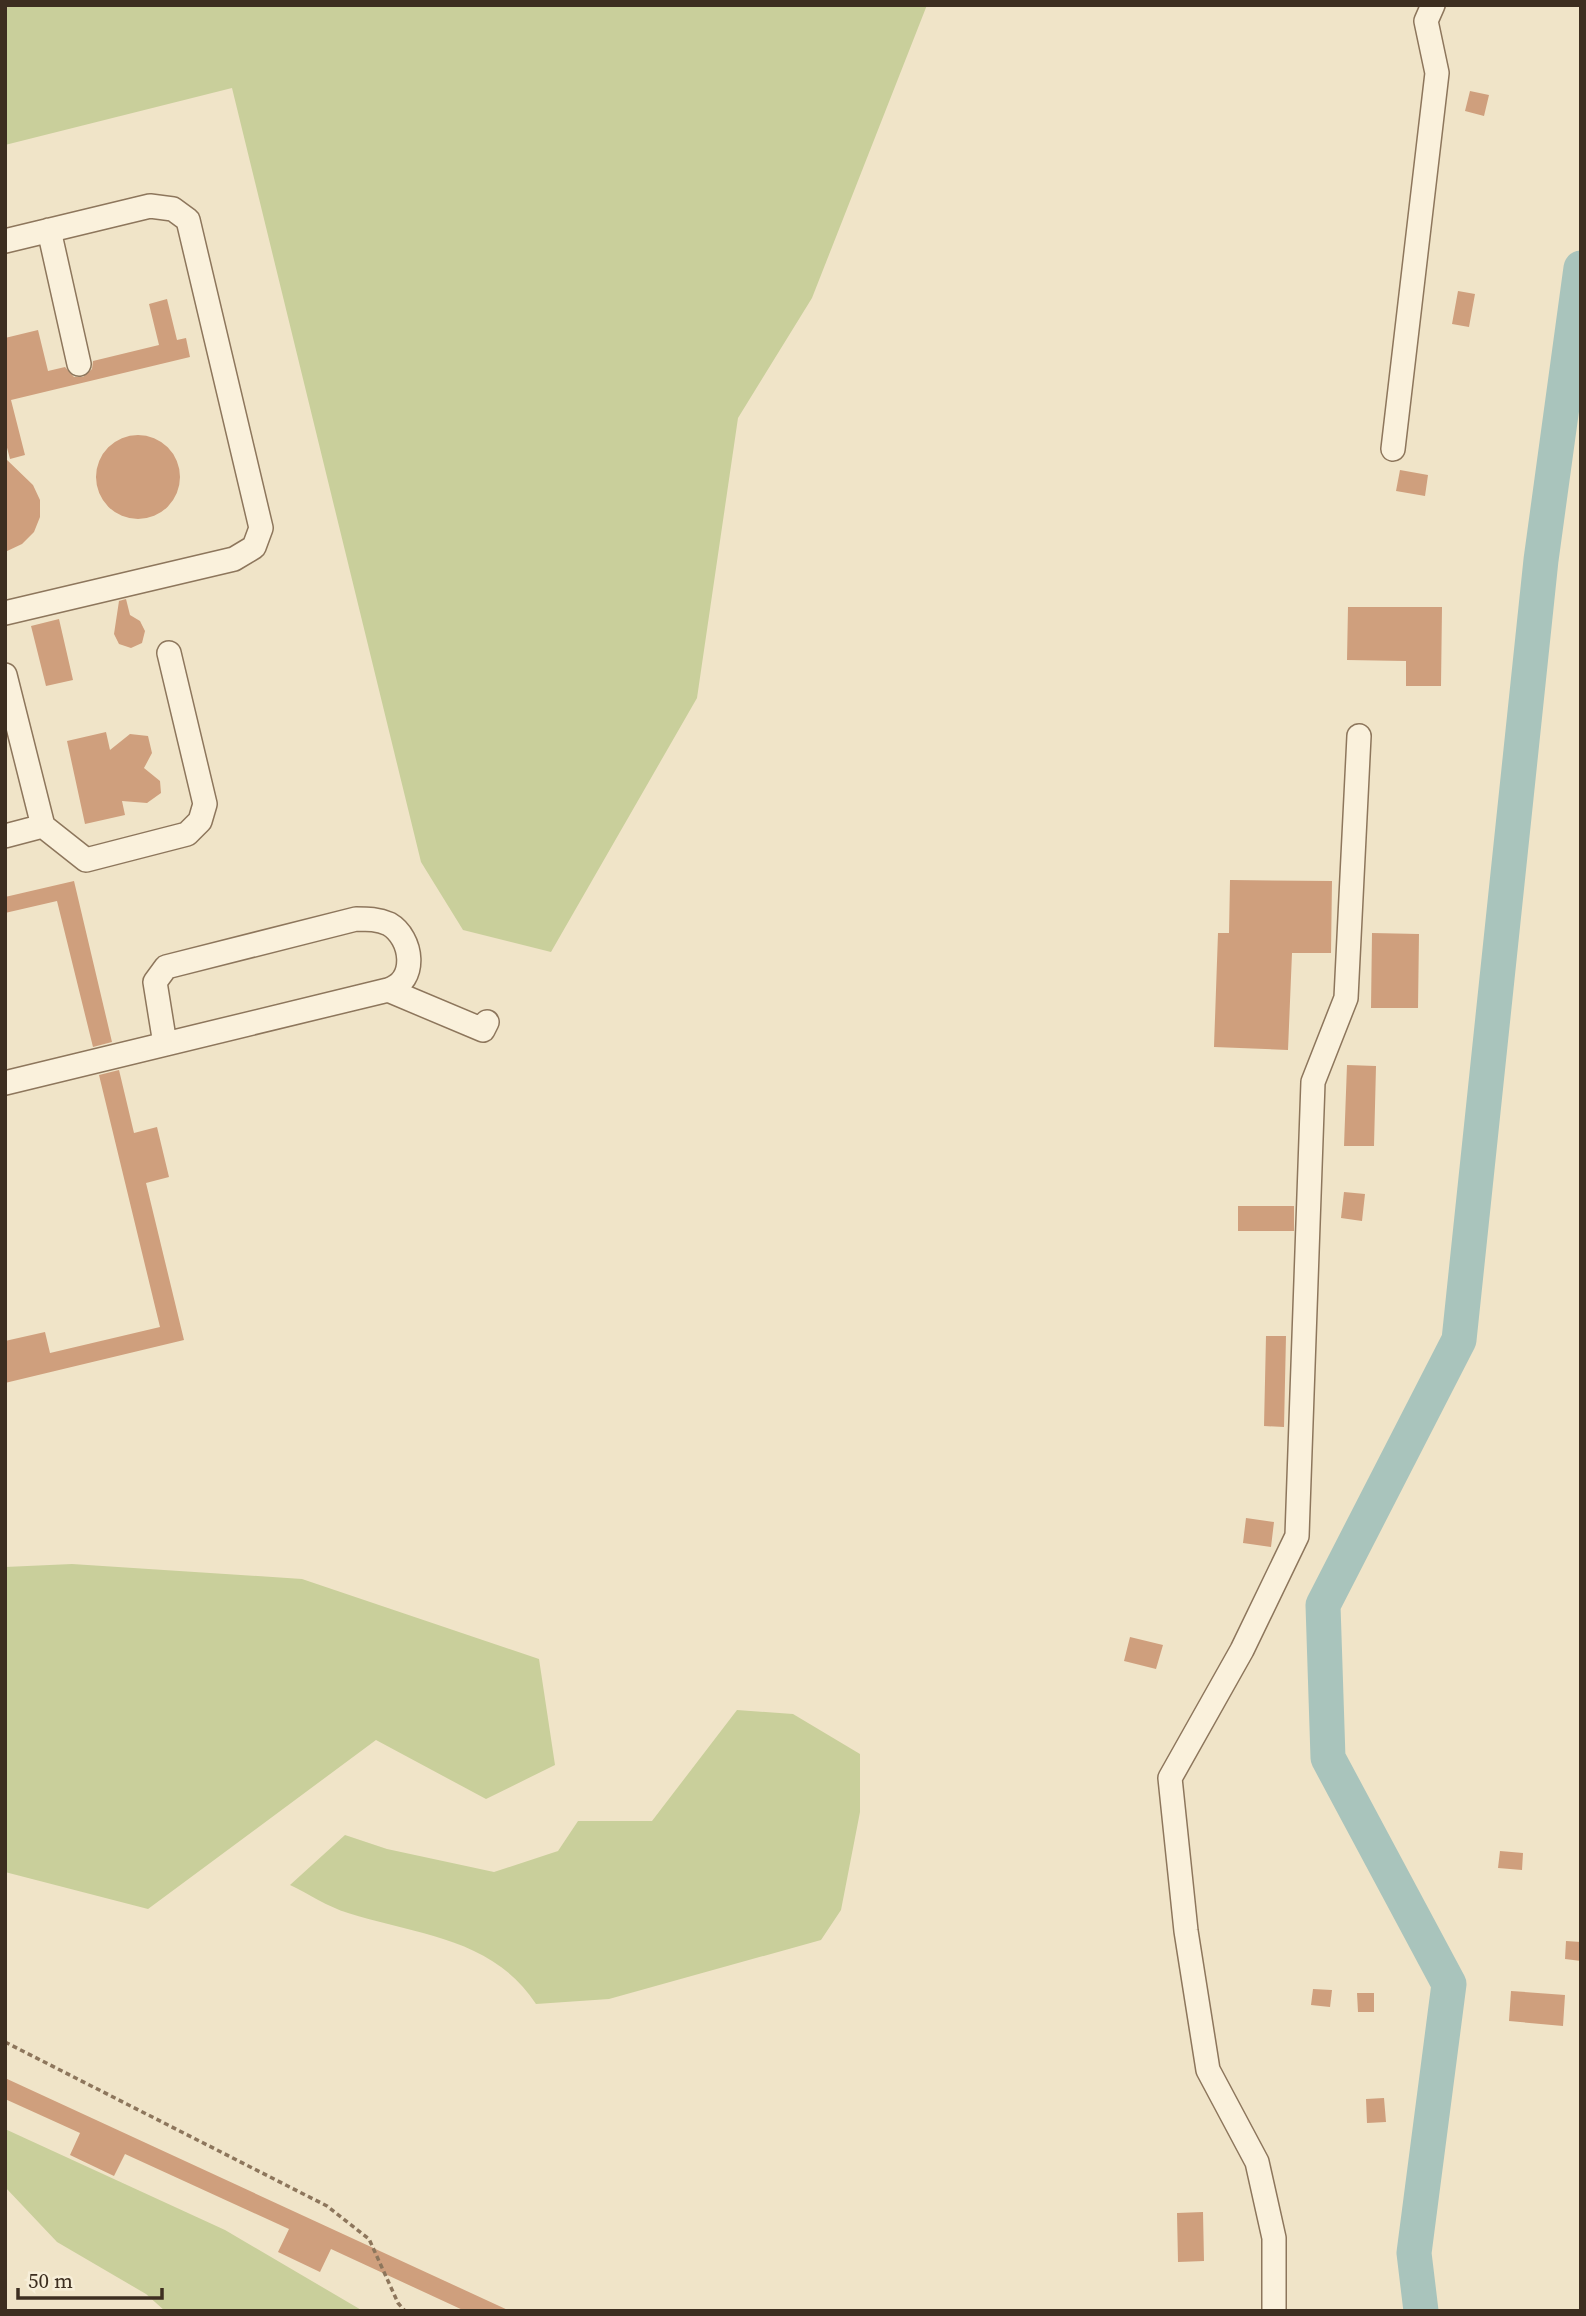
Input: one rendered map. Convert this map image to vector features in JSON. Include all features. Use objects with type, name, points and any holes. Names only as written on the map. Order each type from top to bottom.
[{"type":"street","points":[[1393,449],[1437,73],[1426,21],[1433,5]]},
{"type":"street","points":[[5,241],[150,206],[173,209],[188,220],[261,528],[254,547],[234,559],[5,613]]},
{"type":"street","points":[[49,230],[79,364]]},
{"type":"street","points":[[5,675],[43,826],[86,860],[187,834],[200,821],[205,804],[169,653]]},
{"type":"street","points":[[1274,2311],[1273,2238],[1257,2162],[1208,2070],[1186,1931],[1170,1778],[1242,1650],[1297,1535],[1313,1082],[1346,998],[1359,736]]},
{"type":"street","points":[[5,836],[43,826]]},
{"type":"street","points":[[5,1083],[388,990],[405,978],[411,959],[404,942],[391,926],[377,920],[356,919],[166,967],[155,982],[165,1044]]},
{"type":"street","points":[[388,990],[483,1030],[487,1022]]},
{"type":"path","points":[[5,2042],[327,2206],[369,2239],[398,2303],[405,2311]]},
{"type":"green space","points":[[5,5],[927,5],[812,298],[738,418],[697,698],[551,952],[463,930],[421,862],[232,88],[5,145]]},
{"type":"green space","points":[[72,1564],[302,1579],[539,1659],[555,1765],[486,1799],[376,1740],[148,1909],[5,1872],[5,1567]]},
{"type":"green space","points":[[737,1710],[793,1714],[860,1754],[860,1812],[841,1910],[821,1940],[609,1999],[536,2004],[518,1982],[498,1965],[475,1952],[426,1934],[341,1910],[290,1885],[345,1835],[387,1849],[494,1872],[558,1851],[578,1821],[652,1821]]},
{"type":"green space","points":[[5,2129],[225,2230],[363,2311],[165,2311],[146,2294],[57,2242],[5,2187]]},
{"type":"building","points":[[1470,91],[1489,95],[1484,116],[1465,111]]},
{"type":"building","points":[[1458,291],[1475,294],[1469,327],[1452,324]]},
{"type":"building","points":[[167,299],[177,340],[186,338],[190,357],[11,400],[25,455],[10,459],[5,440],[5,338],[38,330],[48,371],[65,367],[74,377],[83,377],[92,369],[93,361],[159,345],[149,304]]},
{"type":"building","points":[[138,435],[154,438],[168,447],[177,461],[180,477],[177,493],[168,507],[154,516],[138,519],[122,516],[108,507],[99,493],[96,477],[99,461],[108,447],[122,438]]},
{"type":"building","points":[[5,458],[33,485],[40,500],[40,517],[34,532],[22,544],[5,552]]},
{"type":"building","points":[[1400,470],[1428,475],[1425,496],[1396,491]]},
{"type":"building","points":[[126,599],[130,615],[140,621],[145,631],[142,643],[131,648],[119,644],[114,634],[119,601]]},
{"type":"building","points":[[1348,607],[1442,607],[1441,686],[1406,686],[1406,661],[1347,660]]},
{"type":"building","points":[[59,619],[73,680],[46,686],[31,626]]},
{"type":"building","points":[[106,732],[110,750],[130,734],[148,736],[152,753],[144,768],[160,781],[161,793],[147,803],[122,801],[125,815],[85,824],[67,741]]},
{"type":"building","points":[[1230,880],[1332,881],[1331,953],[1292,953],[1288,1050],[1214,1047],[1218,933],[1229,933]]},
{"type":"building","points":[[74,881],[112,1042],[93,1047],[57,901],[5,913],[5,897]]},
{"type":"building","points":[[1372,933],[1419,934],[1418,1008],[1371,1008]]},
{"type":"building","points":[[1347,1065],[1376,1066],[1374,1146],[1344,1146]]},
{"type":"building","points":[[119,1070],[134,1133],[157,1127],[169,1177],[146,1183],[184,1340],[5,1383],[5,1341],[45,1332],[50,1353],[160,1327],[99,1075]]},
{"type":"building","points":[[1344,1192],[1365,1194],[1362,1221],[1341,1218]]},
{"type":"building","points":[[1238,1206],[1294,1206],[1294,1231],[1238,1231]]},
{"type":"building","points":[[1266,1336],[1286,1336],[1284,1427],[1264,1426]]},
{"type":"building","points":[[1246,1518],[1274,1522],[1271,1547],[1243,1543]]},
{"type":"building","points":[[1130,1637],[1163,1645],[1156,1669],[1124,1661]]},
{"type":"building","points":[[1500,1851],[1523,1853],[1522,1870],[1498,1868]]},
{"type":"building","points":[[1566,1941],[1581,1942],[1581,1961],[1565,1959]]},
{"type":"building","points":[[1313,1989],[1332,1990],[1330,2007],[1311,2005]]},
{"type":"building","points":[[1511,1991],[1565,1995],[1563,2026],[1509,2021]]},
{"type":"building","points":[[1357,1993],[1374,1993],[1374,2012],[1358,2012]]},
{"type":"building","points":[[5,2078],[510,2311],[465,2311],[331,2249],[320,2272],[278,2252],[289,2229],[125,2154],[114,2176],[70,2155],[80,2133],[5,2099]]},
{"type":"building","points":[[1384,2098],[1386,2122],[1367,2123],[1366,2099]]},
{"type":"building","points":[[1203,2212],[1204,2261],[1178,2262],[1177,2213]]},
{"type":"waterway","points":[[1421,2311],[1414,2253],[1449,1984],[1328,1758],[1323,1605],[1459,1340],[1541,560],[1581,268]]}]
